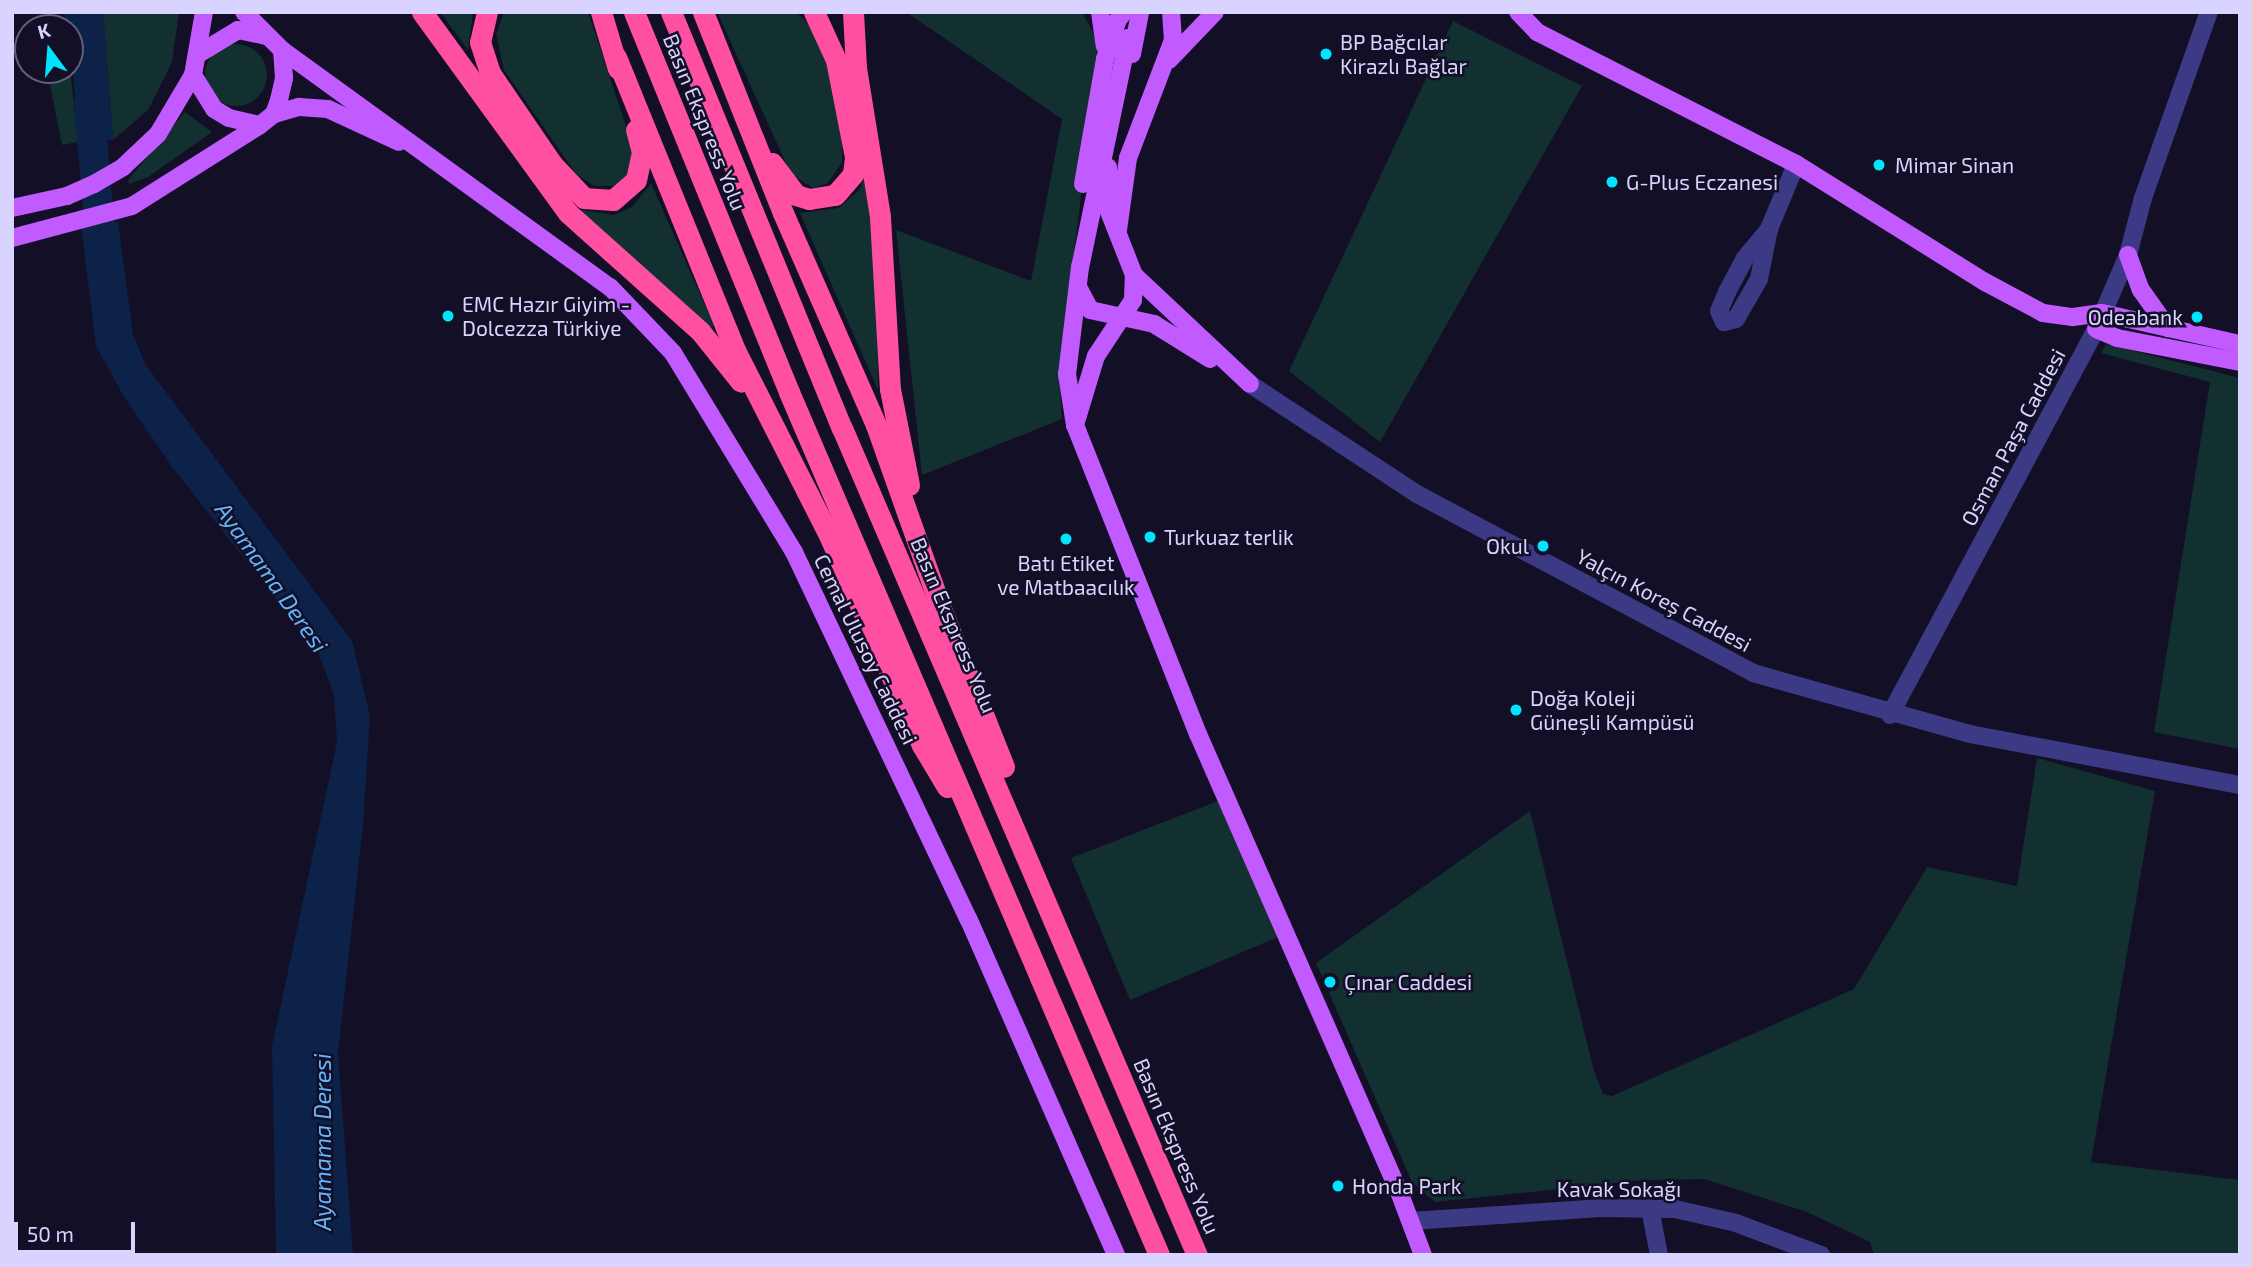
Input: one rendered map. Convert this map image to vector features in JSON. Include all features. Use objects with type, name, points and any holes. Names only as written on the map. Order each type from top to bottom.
[{"type":"highway","points":[[422,12],[568,213],[663,296],[722,358],[804,482]]},
{"type":"highway","points":[[487,12],[480,42],[490,73],[571,188],[599,202],[622,196],[641,168],[640,144],[601,12]]},
{"type":"highway","name":"Basın Ekspress Yolu","points":[[634,12],[1158,1255]]},
{"type":"highway","name":"Basın Ekspress Yolu","points":[[671,12],[831,403],[1197,1255]]},
{"type":"highway","points":[[703,12],[783,214],[876,425],[940,606],[1018,801],[1033,845],[1037,879]]},
{"type":"highway","points":[[748,120],[776,170],[796,195],[824,200],[846,186],[855,157],[851,130],[836,60],[814,12]]},
{"type":"highway","points":[[853,12],[855,59],[880,216],[890,389],[940,606]]},
{"type":"highway","points":[[616,57],[735,350],[804,482],[922,746],[975,826]]},
{"type":"main road","points":[[12,208],[67,196],[123,167],[158,134],[193,75],[200,53],[204,12]]},
{"type":"main road","name":"Cemal Ulusoy Caddesi","points":[[244,12],[282,50],[610,287],[673,353],[794,552],[969,920],[1116,1255]]},
{"type":"main road","points":[[1100,12],[1105,59]]},
{"type":"main road","points":[[1117,233],[1128,158],[1174,40],[1171,12]]},
{"type":"main road","points":[[1164,65],[1215,12]]},
{"type":"main road","points":[[1518,12],[1536,32],[1796,164],[1985,282],[2043,313],[2168,328],[2240,344]]},
{"type":"main road","points":[[1080,267],[1077,217],[1105,59],[1117,21],[1132,13]]},
{"type":"main road","points":[[1132,13],[1105,184],[1117,233],[1135,275],[1250,384]]},
{"type":"main road","points":[[200,53],[238,30],[267,36]]},
{"type":"main road","points":[[1128,37],[1080,267],[1067,374],[1075,425],[1198,734],[1423,1255]]},
{"type":"main road","points":[[12,239],[132,206],[267,119],[284,78],[282,50]]},
{"type":"main road","points":[[193,75],[214,109],[229,118],[267,119]]},
{"type":"main road","name":"Cemal Ulusoy Caddesi","points":[[267,119],[299,107],[328,109],[439,163]]},
{"type":"main road","points":[[2128,255],[2141,290],[2168,328]]},
{"type":"main road","points":[[1075,425],[1096,356],[1133,300],[1135,275]]},
{"type":"main road","name":"Yalçın Koreş Caddesi","points":[[1078,287],[1090,310],[1154,324],[1250,384]]},
{"type":"main road","points":[[2099,321],[2117,338],[2240,362]]},
{"type":"street","name":"Osman Paşa Caddesi","points":[[1890,715],[2099,321],[2128,255],[2143,198],[2209,12]]},
{"type":"street","points":[[1769,229],[1796,164]]},
{"type":"street","name":"Yalçın Koreş Caddesi","points":[[1250,384],[1417,494],[1753,673],[1890,715],[2240,785]]},
{"type":"street","points":[[1650,1209],[1659,1255]]},
{"type":"street","name":"Kavak Sokağı","points":[[1410,1221],[1675,1209],[1736,1223],[1821,1255]]},
{"type":"green space","points":[[103,12],[179,12],[172,62],[148,110],[113,140]]},
{"type":"green space","points":[[440,12],[473,12],[468,50]]},
{"type":"green space","points":[[504,12],[588,12],[633,147],[628,175],[614,186],[594,186],[576,174],[504,70],[496,34]]},
{"type":"green space","points":[[717,12],[796,12],[812,27],[824,48],[842,138],[842,162],[828,183],[813,188],[791,174]]},
{"type":"green space","points":[[906,12],[1082,12],[1100,45],[1059,372],[1062,419],[922,475],[896,230],[1031,281],[1062,119]]},
{"type":"green space","points":[[1453,21],[1582,86],[1380,442],[1289,371]]},
{"type":"green space","points":[[230,44],[242,44],[258,53],[265,63],[265,87],[258,97],[242,106],[230,106],[219,101],[210,92],[205,81],[205,69],[210,58],[219,49]]},
{"type":"green space","points":[[50,84],[72,84],[78,142],[62,145]]},
{"type":"green space","points":[[185,112],[212,132],[148,177],[129,184],[128,180]]},
{"type":"green space","points":[[866,172],[877,282],[878,390],[800,213],[839,208],[860,189]]},
{"type":"green space","points":[[651,183],[714,326],[709,329],[576,209],[614,215],[632,207]]},
{"type":"green space","points":[[2106,344],[2240,378],[2240,749],[2154,732],[2210,382],[2101,353]]},
{"type":"green space","points":[[2037,758],[2155,791],[2091,1162],[2240,1180],[2240,1255],[1874,1255],[1870,1242],[1807,1212],[1704,1179],[1644,1180],[1435,1202],[1412,1182],[1316,963],[1530,811],[1594,1071],[1603,1094],[1612,1096],[1854,989],[1927,867],[2017,886]]},
{"type":"green space","points":[[1218,801],[1278,937],[1130,1000],[1071,858]]},
{"type":"water","points":[[103,12],[113,140],[78,142],[74,84],[84,84],[84,14],[64,14]]},
{"type":"water","points":[[118,222],[133,334],[145,364],[352,641],[370,716],[363,825],[338,1053],[353,1255],[276,1255],[272,1046],[337,742],[334,695],[318,652],[172,467],[123,395],[96,346],[81,226]]},
{"type":"waterway","name":"Ayamama Deresi","points":[[89,103],[101,246]]},
{"type":"place","name":"BP Bağcılar Kirazlı Bağlar","points":[[1326,54]]},
{"type":"place","name":"Mimar Sinan","points":[[1879,165]]},
{"type":"place","name":"G-Plus Eczanesi","points":[[1612,182]]},
{"type":"place","name":"EMC Hazır Giyim - Dolcezza Türkiye","points":[[448,316]]},
{"type":"place","name":"Odeabank","points":[[2197,317]]},
{"type":"place","name":"Turkuaz terlik","points":[[1150,537]]},
{"type":"place","name":"Batı Etiket ve Matbaacılık","points":[[1066,539]]},
{"type":"place","name":"Okul","points":[[1543,546]]},
{"type":"place","name":"Doğa Koleji Güneşli Kampüsü","points":[[1516,710]]},
{"type":"place","name":"Çınar Caddesi","points":[[1330,982]]},
{"type":"place","name":"Honda Park","points":[[1338,1186]]}]
